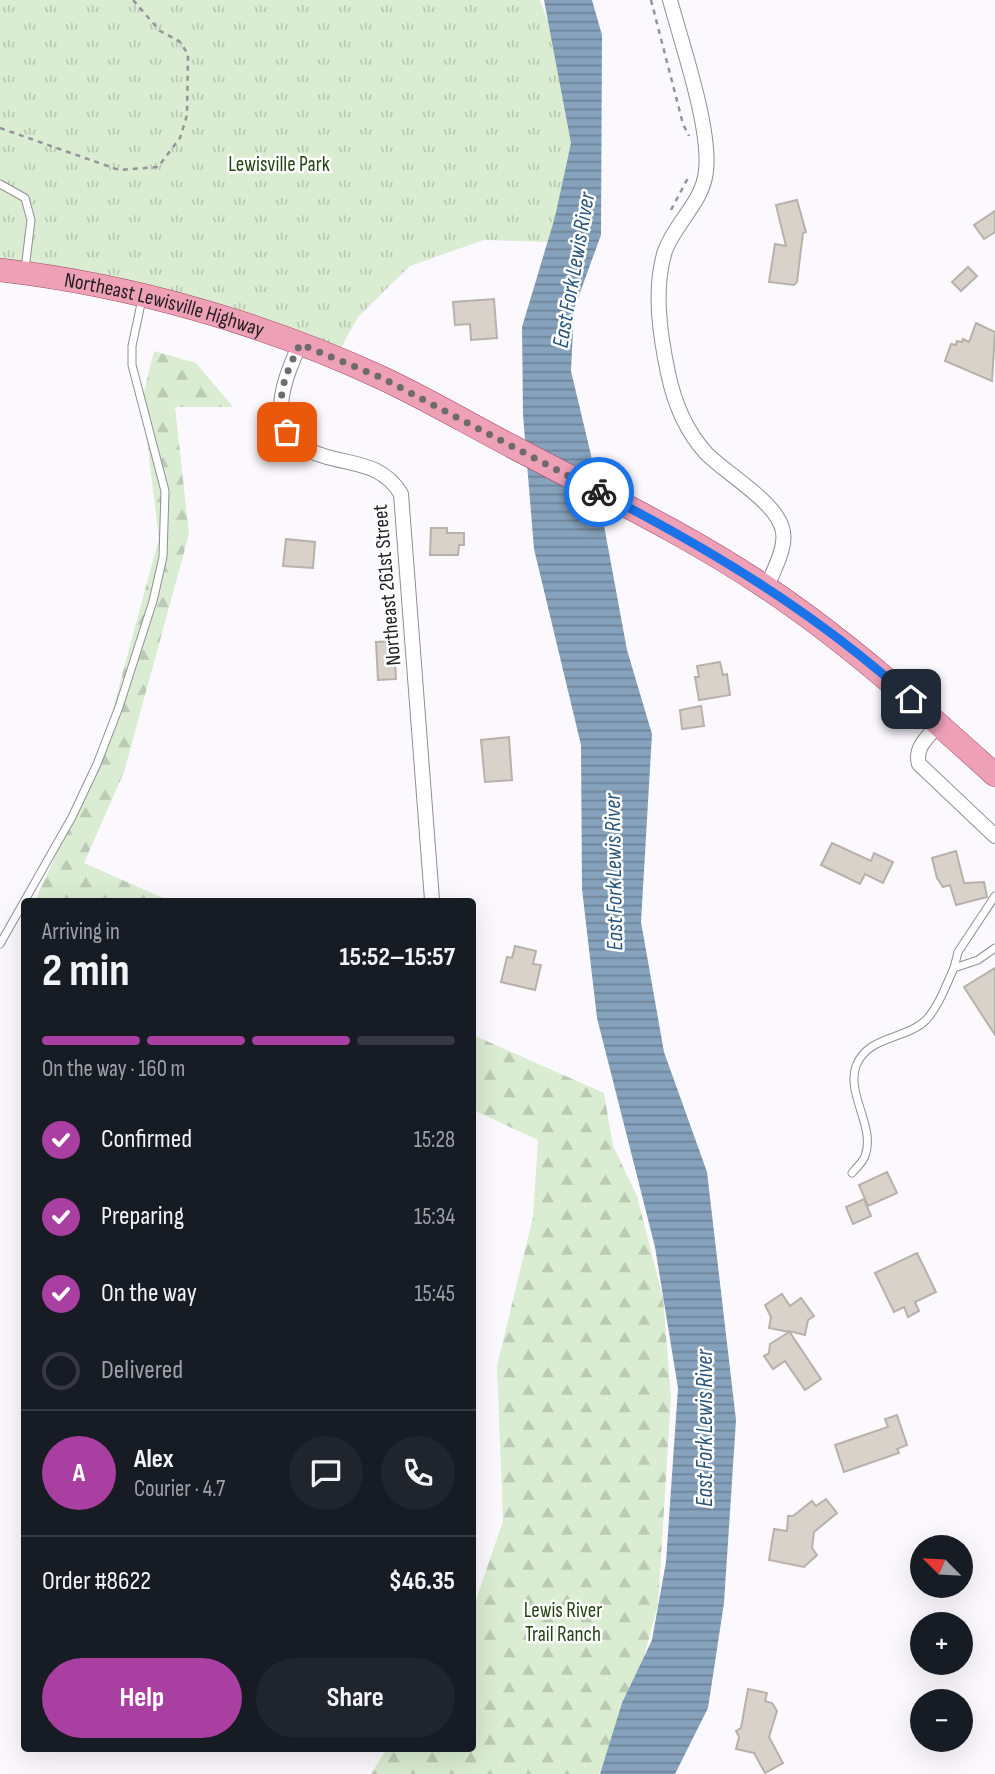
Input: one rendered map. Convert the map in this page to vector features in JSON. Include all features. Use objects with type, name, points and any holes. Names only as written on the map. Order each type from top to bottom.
[{"type":"main road","name":"Northeast Lewisville Highway","points":[[0,270],[142,297],[300,344],[382,378],[660,524],[766,587],[858,654],[995,775]]},
{"type":"street","points":[[670,0],[707,147],[706,174],[700,194],[666,251],[659,296],[663,350],[671,391],[689,431],[707,453],[766,503],[783,529],[784,541],[766,587]]},
{"type":"street","name":"Northeast 261st Street","points":[[300,344],[279,395],[280,414],[287,432],[303,447],[324,457],[375,469],[386,475],[401,494],[432,898]]},
{"type":"street","points":[[939,724],[920,746],[916,755],[919,764],[995,836]]},
{"type":"lane","points":[[0,184],[25,198],[31,220],[24,273]]},
{"type":"lane","points":[[26,898],[72,817],[97,764],[132,670],[163,557],[165,491],[132,365],[131,346],[142,297]]},
{"type":"lane","points":[[852,1173],[865,1156],[867,1137],[855,1069],[862,1054],[880,1041],[913,1030],[927,1019],[954,968],[958,952],[995,896]]},
{"type":"lane","points":[[0,944],[21,907]]},
{"type":"lane","points":[[954,968],[978,960],[995,948]]},
{"type":"path","points":[[0,128],[119,170],[158,167],[180,138],[187,115],[188,54],[178,41],[160,31],[133,0]]},
{"type":"path","points":[[651,0],[683,124],[692,144]]},
{"type":"path","points":[[668,218],[676,196],[690,175]]},
{"type":"green space","name":"Lewisville Park","points":[[0,0],[540,0],[557,46],[575,129],[554,237],[546,242],[484,240],[410,266],[358,317],[338,353],[0,270]]},
{"type":"green space","points":[[154,351],[196,363],[233,407],[175,407],[189,534],[124,772],[84,863],[163,898],[36,898],[100,757],[159,538],[142,400]]},
{"type":"green space","name":"Lewis River Trail Ranch","points":[[476,1036],[604,1093],[613,1146],[637,1196],[663,1298],[671,1397],[658,1605],[638,1678],[599,1774],[371,1774],[385,1752],[476,1752],[476,1600],[503,1521],[497,1366],[533,1217],[538,1140],[476,1111]]},
{"type":"water","name":"East Fork Lewis River","points":[[544,0],[592,0],[602,35],[601,235],[574,309],[571,371],[591,455],[627,650],[652,734],[641,922],[664,1052],[707,1172],[736,1420],[724,1603],[708,1708],[675,1774],[600,1774],[622,1703],[652,1640],[666,1562],[678,1388],[655,1247],[597,1018],[582,889],[581,745],[534,549],[523,415],[522,327],[555,217],[571,143]]},
{"type":"building","points":[[797,200],[806,232],[803,233],[797,282],[794,285],[769,282],[775,244],[786,246],[776,205]]},
{"type":"building","points":[[995,211],[995,232],[984,239],[974,225]]},
{"type":"building","points":[[968,267],[977,276],[961,291],[952,282]]},
{"type":"building","points":[[494,299],[497,338],[471,340],[470,324],[455,325],[453,302]]},
{"type":"building","points":[[976,323],[995,332],[992,381],[945,361],[951,344],[956,345],[957,341],[962,342],[963,339],[969,342]]},
{"type":"building","points":[[431,528],[447,528],[447,533],[464,533],[464,545],[459,545],[458,555],[430,555]]},
{"type":"building","points":[[286,539],[315,542],[313,568],[283,566]]},
{"type":"building","points":[[394,641],[396,679],[378,680],[376,642]]},
{"type":"building","points":[[720,662],[723,675],[727,674],[730,695],[699,700],[695,677],[699,677],[697,666]]},
{"type":"building","points":[[701,706],[704,726],[682,729],[680,710]]},
{"type":"building","points":[[509,737],[512,780],[485,782],[481,740]]},
{"type":"building","points":[[832,843],[871,861],[874,853],[893,862],[883,883],[865,874],[860,884],[821,865]]},
{"type":"building","points":[[956,851],[964,883],[984,882],[987,897],[956,905],[950,885],[943,887],[937,878],[932,858]]},
{"type":"building","points":[[515,946],[536,951],[533,964],[541,965],[535,990],[501,982],[507,957],[512,958]]},
{"type":"building","points":[[995,968],[995,1035],[964,987]]},
{"type":"building","points":[[887,1172],[897,1193],[868,1206],[859,1185]]},
{"type":"building","points":[[864,1199],[871,1216],[853,1224],[846,1207]]},
{"type":"building","points":[[917,1253],[936,1292],[915,1302],[919,1311],[908,1317],[904,1307],[894,1312],[875,1273]]},
{"type":"building","points":[[782,1294],[790,1306],[801,1298],[814,1316],[808,1320],[805,1335],[789,1331],[821,1379],[805,1390],[785,1361],[773,1369],[764,1356],[769,1353],[770,1344],[789,1332],[769,1328],[771,1317],[765,1305]]},
{"type":"building","points":[[897,1415],[907,1445],[897,1449],[899,1453],[844,1472],[835,1445],[888,1427],[885,1419]]},
{"type":"building","points":[[826,1499],[837,1513],[814,1532],[812,1548],[817,1555],[804,1567],[769,1560],[774,1529],[787,1531],[788,1516],[793,1516],[812,1501],[816,1506]]},
{"type":"building","points":[[748,1689],[767,1693],[765,1701],[772,1703],[777,1711],[769,1737],[783,1763],[765,1773],[754,1753],[736,1749],[739,1737],[736,1731],[741,1728]]},
{"type":"way so far","points":[[287,432],[280,414],[279,395],[300,344],[382,378],[599,492]]},
{"type":"route","points":[[599,492],[660,524],[766,587],[858,654],[911,699]]}]
